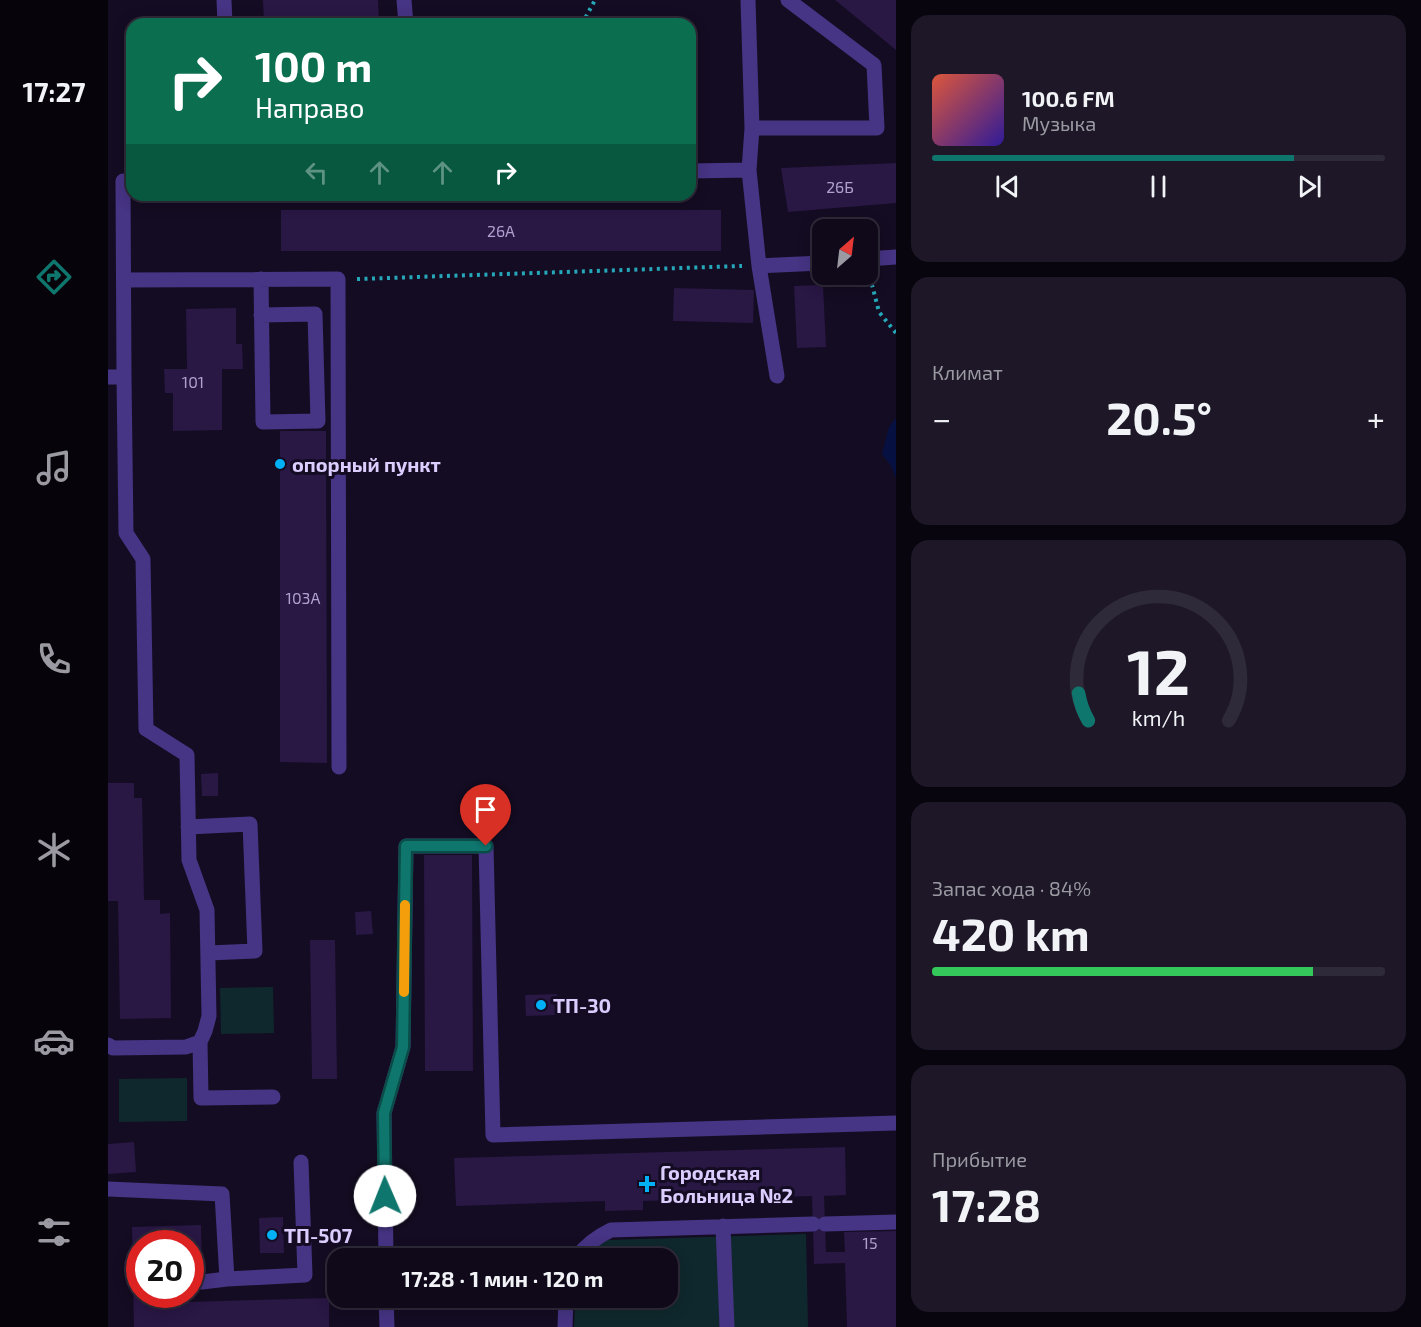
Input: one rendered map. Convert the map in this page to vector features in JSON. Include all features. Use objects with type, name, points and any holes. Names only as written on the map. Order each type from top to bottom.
[{"type":"lane","points":[[224,0],[225,18]]},
{"type":"lane","points":[[404,0],[406,18]]},
{"type":"lane","points":[[748,0],[752,128],[749,170],[759,266],[777,376]]},
{"type":"lane","points":[[752,128],[877,128],[874,65],[788,0]]},
{"type":"lane","points":[[696,171],[749,170]]},
{"type":"lane","points":[[121,181],[124,280],[116,377],[126,533],[144,560],[146,729],[188,755],[189,860],[207,910],[209,1016],[200,1042],[201,1098],[273,1097]]},
{"type":"lane","points":[[878,263],[896,257]]},
{"type":"lane","points":[[759,266],[812,263]]},
{"type":"lane","points":[[261,279],[261,315],[263,422],[318,421],[315,314],[261,315]]},
{"type":"lane","points":[[124,280],[338,279],[339,767]]},
{"type":"lane","points":[[188,827],[250,824],[255,951],[208,953]]},
{"type":"lane","points":[[386,1248],[384,1113],[403,1047],[406,846],[486,846],[493,1135],[896,1123]]},
{"type":"lane","points":[[108,1045],[113,1048],[186,1047],[200,1042]]},
{"type":"lane","points":[[204,1282],[305,1275],[301,1162]]},
{"type":"lane","points":[[108,1189],[222,1194],[227,1279]]},
{"type":"lane","points":[[584,1248],[596,1237],[611,1230],[896,1222]]},
{"type":"lane","points":[[723,1227],[727,1327]]},
{"type":"lane","points":[[386,1308],[387,1327]]},
{"type":"lane","points":[[566,1308],[566,1327]]},
{"type":"path","points":[[585,18],[595,0]]},
{"type":"path","points":[[338,279],[759,266]]},
{"type":"path","points":[[872,285],[879,312],[896,333]]},
{"type":"green space","points":[[273,987],[274,1033],[221,1034],[220,988]]},
{"type":"green space","points":[[187,1078],[187,1121],[119,1122],[119,1079]]},
{"type":"green space","points":[[806,1234],[808,1327],[574,1327],[575,1308],[678,1308],[678,1248],[594,1248],[608,1240]]},
{"type":"shaded area","points":[[896,418],[896,478],[882,454],[889,427]]},
{"type":"building","points":[[263,0],[378,0],[379,18],[264,18]]},
{"type":"building","points":[[835,0],[896,0],[896,50]]},
{"type":"building","points":[[896,163],[896,203],[788,212],[781,168]]},
{"type":"building","points":[[281,210],[721,210],[721,251],[281,251]]},
{"type":"building","points":[[823,285],[826,347],[797,348],[794,286]]},
{"type":"building","points":[[674,288],[754,290],[753,323],[673,321]]},
{"type":"building","points":[[236,308],[236,344],[242,344],[243,369],[222,369],[222,430],[173,431],[173,393],[165,393],[164,369],[187,369],[186,309]]},
{"type":"building","points":[[280,431],[326,431],[327,763],[280,762]]},
{"type":"building","points":[[218,773],[218,796],[202,796],[201,774]]},
{"type":"building","points":[[108,783],[134,783],[134,798],[142,798],[144,900],[160,900],[160,914],[170,913],[171,1018],[120,1019],[118,901],[108,901]]},
{"type":"building","points":[[424,855],[472,855],[473,1071],[425,1071]]},
{"type":"building","points":[[371,911],[373,934],[356,935],[355,912]]},
{"type":"building","points":[[310,940],[335,940],[337,1079],[312,1079]]},
{"type":"building","name":"ТП-30","points":[[557,994],[557,1015],[526,1016],[525,995]]},
{"type":"building","points":[[134,1142],[136,1172],[108,1174],[108,1144]]},
{"type":"building","points":[[845,1147],[846,1195],[824,1196],[826,1252],[845,1252],[844,1232],[896,1231],[896,1327],[847,1327],[845,1263],[814,1264],[812,1196],[643,1201],[643,1210],[605,1211],[605,1201],[456,1206],[454,1158]]},
{"type":"building","name":"ТП-507","points":[[283,1217],[284,1253],[260,1253],[259,1218]]},
{"type":"building","points":[[201,1225],[201,1230],[132,1230],[132,1227]]},
{"type":"building","points":[[327,1298],[327,1308],[329,1308],[329,1327],[134,1327],[134,1308],[204,1308],[204,1302]]},
{"type":"slow traffic","points":[[404,992],[405,905]]},
{"type":"place","name":"опорный пункт","points":[[280,464]]},
{"type":"place","name":"ТП-30","points":[[541,1005]]},
{"type":"place","name":"Городская Больница №2","points":[[647,1184]]},
{"type":"place","name":"ТП-507","points":[[272,1235]]},
{"type":"route","points":[[385,1196],[384,1113],[403,1047],[406,846],[486,846]]}]
